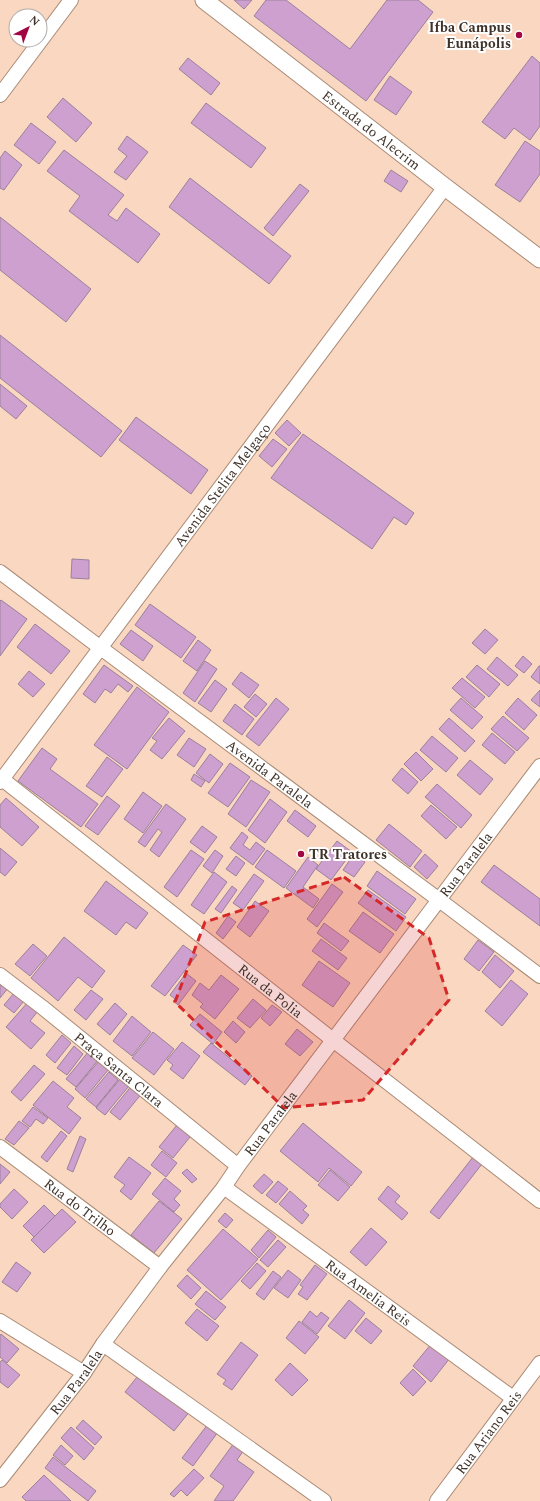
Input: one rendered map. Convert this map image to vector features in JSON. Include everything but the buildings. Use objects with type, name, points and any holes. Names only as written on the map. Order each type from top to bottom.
[{"type":"street","points":[[0,94],[71,0]]},
{"type":"street","name":"Estrada do Alecrim","points":[[204,0],[540,259]]},
{"type":"street","name":"Avenida Stelita Melgaço","points":[[1,780],[445,187]]},
{"type":"street","name":"Avenida Paralela","points":[[0,572],[540,976]]},
{"type":"street","name":"Rua Paralela","points":[[0,1480],[84,1373],[103,1344],[160,1267],[224,1187],[238,1166],[540,766]]},
{"type":"street","name":"Rua da Polia","points":[[1,780],[540,1201]]},
{"type":"street","name":"Praça Santa Clara","points":[[0,975],[42,1007],[238,1166]]},
{"type":"street","name":"Rua do Trilho","points":[[0,1148],[160,1267]]},
{"type":"street","name":"Rua Amelia Reis","points":[[224,1187],[513,1398]]},
{"type":"street","points":[[0,1321],[84,1373]]},
{"type":"street","points":[[103,1344],[324,1501]]},
{"type":"street","name":"Rua Ariano Reis","points":[[437,1501],[540,1363]]},
{"type":"highlighted area","points":[[344,877],[429,938],[449,1000],[363,1100],[284,1108],[175,1002],[205,922]]},
{"type":"place","name":"Ifba Campus Eunápolis","points":[[519,35]]},
{"type":"place","name":"TR Tratores","points":[[301,854]]}]
